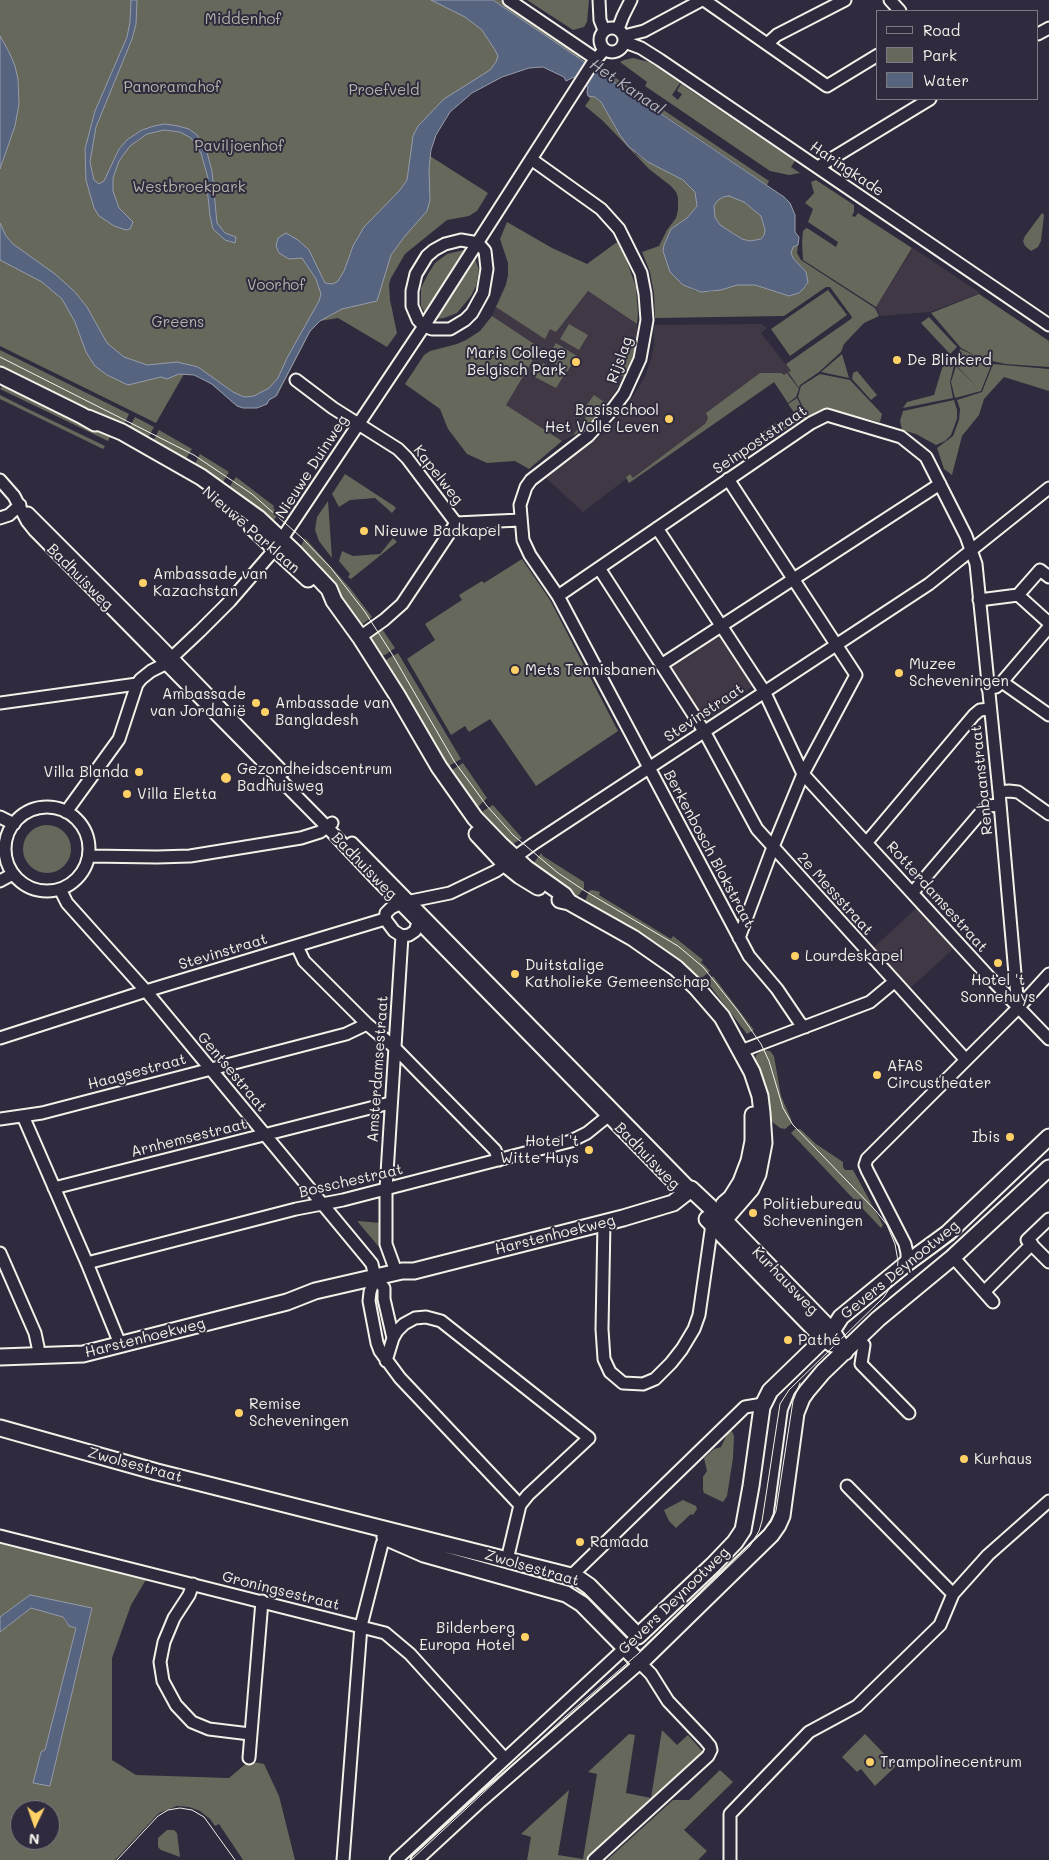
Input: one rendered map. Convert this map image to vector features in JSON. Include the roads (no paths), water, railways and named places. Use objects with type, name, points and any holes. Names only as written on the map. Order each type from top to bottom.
[{"type":"main road","name":"Nieuwe Parklaan","points":[[0,375],[88,418],[122,432],[201,477],[240,504],[278,545],[321,579],[329,589],[334,601],[360,637],[397,695],[450,784],[510,861],[532,873],[564,895],[569,902],[633,938],[676,968],[696,987],[722,1017],[744,1058],[753,1110],[753,1141],[742,1182],[717,1219]]},
{"type":"main road","name":"Gevers Deynootweg","points":[[638,1636],[713,1565],[735,1542],[743,1530],[763,1404],[770,1391],[828,1335],[845,1314],[907,1263],[948,1233],[1049,1137]]},
{"type":"main road","name":"Gevers Deynootweg","points":[[640,1664],[771,1535],[782,1516],[798,1406],[806,1391],[878,1319],[953,1257],[1049,1168]]},
{"type":"main road","name":"Badhuisweg","points":[[688,1191],[717,1219]]},
{"type":"main road","name":"Harstenhoekweg","points":[[0,1357],[83,1354],[287,1302],[317,1301],[376,1283],[402,1271],[414,1271],[673,1203],[688,1191]]},
{"type":"main road","name":"Kurhausweg","points":[[717,1219],[845,1352]]},
{"type":"main road","name":"Zwolsestraat","points":[[0,1428],[359,1524],[389,1535],[507,1560],[570,1576],[589,1586],[638,1636]]},
{"type":"main road","name":"Zwolsestraat","points":[[389,1535],[424,1554],[566,1594],[582,1604],[640,1664]]},
{"type":"street","points":[[509,0],[598,58]]},
{"type":"street","points":[[598,0],[600,20],[604,30]]},
{"type":"street","points":[[598,58],[617,50],[623,45],[622,16],[631,0]]},
{"type":"street","points":[[598,58],[601,47],[600,35],[604,30],[611,28],[622,35],[644,32],[703,0],[827,86],[876,56]]},
{"type":"street","points":[[767,44],[777,35],[845,0]]},
{"type":"street","points":[[890,0],[899,10]]},
{"type":"street","name":"Haringkade","points":[[622,35],[1049,325]]},
{"type":"street","name":"Nieuwe Duinweg","points":[[137,684],[152,671],[169,661],[230,602],[278,545],[424,326],[598,58]]},
{"type":"street","points":[[818,167],[928,100]]},
{"type":"street","name":"Rijslag","points":[[531,159],[601,209],[619,229],[641,273],[647,320],[640,359],[624,394],[604,420],[588,436],[531,480],[521,497],[520,520],[524,545],[558,596]]},
{"type":"street","points":[[461,240],[478,242],[485,251],[488,269],[486,283],[479,303],[472,313],[457,326],[441,330],[424,326],[414,313],[411,299],[414,281],[422,263],[427,256],[445,244],[461,240]]},
{"type":"street","name":"Kapelweg","points":[[296,380],[358,424],[383,438],[403,454],[456,523],[402,604],[360,637]]},
{"type":"street","name":"Seinpoststraat","points":[[558,596],[810,423],[826,414],[900,437],[926,458],[966,536],[971,551]]},
{"type":"street","points":[[728,479],[856,675],[804,774],[773,847],[740,938]]},
{"type":"street","name":"Badhuisweg","points":[[0,480],[20,505],[169,661],[688,1191]]},
{"type":"street","points":[[661,665],[940,484]]},
{"type":"street","name":"Stevinstraat","points":[[0,1038],[146,991],[385,919],[386,913],[391,908],[405,901],[450,893],[483,878],[929,584],[1049,488]]},
{"type":"street","points":[[0,518],[9,515],[20,505]]},
{"type":"street","points":[[456,523],[520,520]]},
{"type":"street","name":"Rotterdamsestraat","points":[[657,528],[764,691],[804,774],[1018,1008],[1049,1039]]},
{"type":"street","name":"Renbaanstraat","points":[[971,551],[976,564],[1018,1008]]},
{"type":"street","name":"2e Messstraat","points":[[599,568],[704,731],[757,829],[966,1060]]},
{"type":"street","points":[[979,600],[1018,595],[1040,570],[1049,578]]},
{"type":"street","points":[[988,689],[996,687],[1002,682],[1049,625],[1018,595]]},
{"type":"street","name":"Berkenbosch Blokstraat","points":[[558,596],[749,956],[777,989],[800,1023],[805,1027]]},
{"type":"street","points":[[1002,682],[1049,715]]},
{"type":"street","points":[[0,703],[137,684],[119,739],[66,812]]},
{"type":"street","points":[[867,842],[974,715],[980,710],[990,709]]},
{"type":"street","points":[[999,792],[1018,792],[1049,814]]},
{"type":"street","points":[[912,892],[983,810],[988,806],[1000,805]]},
{"type":"street","points":[[52,808],[66,812],[76,819],[84,830],[88,842],[89,856],[84,869],[73,883],[60,889],[44,891],[33,889],[22,883],[13,874],[7,861],[5,850],[8,835],[14,824],[23,815],[34,810],[52,808]]},
{"type":"street","points":[[0,817],[14,824]]},
{"type":"street","points":[[89,856],[190,856],[301,838],[312,835],[329,825]]},
{"type":"street","points":[[0,881],[13,874]]},
{"type":"street","name":"Gentsestraat","points":[[60,889],[67,903],[146,991],[372,1264],[376,1283]]},
{"type":"street","name":"Stevinstraat","points":[[420,918],[450,893]]},
{"type":"street","points":[[402,936],[410,935],[415,931],[420,918]]},
{"type":"street","name":"Badhuisweg","points":[[385,919],[394,931],[402,936]]},
{"type":"street","name":"Amsterdamsestraat","points":[[394,1266],[386,1244],[386,1189],[402,936]]},
{"type":"street","points":[[297,946],[304,961],[495,1150],[499,1160]]},
{"type":"street","points":[[907,1263],[908,1253],[905,1244],[865,1165],[870,1154],[1018,1008],[1049,974]]},
{"type":"street","points":[[744,1058],[805,1027],[870,1002],[894,982]]},
{"type":"street","name":"Haagsestraat","points":[[0,1120],[42,1113],[346,1034],[367,1024]]},
{"type":"street","name":"Arnhemsestraat","points":[[54,1188],[390,1103]]},
{"type":"street","name":"Bosschestraat","points":[[87,1263],[571,1141],[587,1133],[612,1113]]},
{"type":"street","points":[[22,1116],[87,1263],[120,1344]]},
{"type":"street","points":[[604,1222],[602,1328],[604,1359],[610,1372],[623,1383],[643,1384],[655,1379],[682,1349],[694,1329],[717,1219]]},
{"type":"street","points":[[984,1292],[1049,1219]]},
{"type":"street","points":[[1030,1242],[1049,1262]]},
{"type":"street","points":[[0,1253],[35,1333],[38,1356]]},
{"type":"street","points":[[953,1257],[992,1302]]},
{"type":"street","points":[[393,1338],[384,1299],[384,1288],[376,1283],[369,1301],[377,1343],[386,1361],[520,1505]]},
{"type":"street","points":[[386,1361],[393,1338],[404,1324],[415,1318],[426,1317],[441,1321],[589,1438],[528,1495],[520,1505],[507,1560]]},
{"type":"street","points":[[864,1345],[861,1364],[909,1413]]},
{"type":"street","points":[[570,1576],[745,1407],[763,1404]]},
{"type":"street","points":[[847,1486],[953,1594]]},
{"type":"street","points":[[730,1860],[730,1814],[809,1732],[857,1706],[940,1625],[953,1594],[988,1555],[1049,1501]]},
{"type":"street","points":[[343,1860],[361,1626],[382,1544],[389,1535]]},
{"type":"street","name":"Groningsestraat","points":[[0,1536],[386,1633],[398,1642],[504,1759]]},
{"type":"street","points":[[193,1584],[189,1595],[174,1618],[164,1642],[160,1662],[162,1681],[176,1705],[192,1722],[209,1729],[250,1734]]},
{"type":"street","points":[[249,1758],[262,1602]]},
{"type":"street","points":[[594,1860],[708,1756],[711,1750],[705,1740],[668,1701],[651,1674],[640,1664],[638,1636]]},
{"type":"street","name":"Gevers Deynootweg","points":[[396,1860],[638,1636]]},
{"type":"street","name":"Gevers Deynootweg","points":[[417,1860],[488,1795],[640,1664]]},
{"type":"water","points":[[131,0],[137,0],[136,24],[132,39],[96,127],[90,162],[94,180],[99,184],[104,181],[119,149],[128,139],[142,130],[165,124],[189,129],[197,135],[206,149],[212,171],[217,223],[225,233],[236,237],[235,243],[225,240],[213,229],[207,187],[208,178],[201,153],[191,138],[180,132],[164,130],[147,134],[130,146],[119,161],[113,178],[113,191],[119,208],[133,222],[130,229],[126,230],[114,226],[99,216],[94,208],[86,180],[85,149],[95,111],[127,37]]},
{"type":"water","points":[[431,0],[493,0],[784,197],[790,203],[795,215],[795,232],[799,237],[798,245],[793,247],[791,253],[793,258],[806,272],[808,282],[804,288],[799,293],[789,296],[755,285],[737,285],[721,290],[701,292],[683,285],[670,272],[663,251],[671,229],[687,218],[697,206],[695,192],[683,180],[648,162],[628,146],[601,102],[595,97],[588,96],[588,87],[574,77],[566,81],[564,77],[543,67],[529,68],[502,77],[472,93],[450,112],[436,135],[431,150],[429,169],[430,200],[427,211],[391,255],[377,301],[342,309],[320,321],[310,331],[276,396],[269,400],[267,404],[257,408],[237,406],[212,384],[194,375],[179,374],[167,379],[161,377],[128,385],[107,375],[95,366],[86,352],[75,322],[62,299],[42,282],[0,260],[0,223],[6,236],[13,244],[55,274],[74,291],[87,307],[107,343],[124,357],[147,365],[177,362],[198,367],[233,392],[244,397],[254,396],[269,388],[278,378],[321,294],[316,279],[302,258],[289,259],[279,253],[276,246],[278,238],[286,233],[298,240],[309,250],[325,283],[333,284],[338,281],[344,271],[353,246],[364,227],[400,190],[407,180],[413,136],[418,126],[444,99],[490,70],[496,62],[498,56],[482,30],[465,17]],"holes":[[[729,196],[744,202],[761,216],[765,230],[761,239],[750,241],[742,239],[720,225],[715,217],[714,206],[723,197]]]},
{"type":"water","points":[[0,36],[15,66],[18,79],[19,104],[15,126],[0,169]]},
{"type":"water","points":[[30,1595],[92,1608],[50,1786],[33,1783],[41,1752],[45,1750],[76,1628],[69,1626],[63,1617],[31,1608],[0,1632],[0,1617]]},
{"type":"tram line","points":[[0,357],[194,455],[252,494],[302,538],[331,568],[365,612],[392,654],[454,761],[487,806],[513,835],[558,873],[678,946],[703,967],[761,1044],[769,1061],[783,1108],[793,1125],[876,1211],[887,1225],[895,1244],[898,1261],[897,1271],[894,1281],[884,1297],[789,1390],[780,1404],[762,1521],[759,1531],[750,1546],[639,1653],[566,1716],[411,1860]]},
{"type":"tram line","points":[[891,1287],[965,1229],[1049,1149]]},
{"type":"tram line","points":[[760,1535],[771,1522],[776,1511],[793,1401],[800,1383]]},
{"type":"tram line","points":[[117,1860],[158,1816],[168,1810],[180,1808],[192,1810],[204,1817],[235,1860]]},
{"type":"place","name":"De Blinkerd","points":[[897,360]]},
{"type":"place","name":"Maris College Belgisch Park","points":[[576,362]]},
{"type":"place","name":"Basisschool Het Volle Leven","points":[[669,419]]},
{"type":"place","name":"Nieuwe Badkapel","points":[[364,531]]},
{"type":"place","name":"Ambassade van Kazachstan","points":[[143,583]]},
{"type":"place","name":"Mets Tennisbanen","points":[[515,670]]},
{"type":"place","name":"Muzee Scheveningen","points":[[899,673]]},
{"type":"place","name":"Ambassade van Jordanië","points":[[256,703]]},
{"type":"place","name":"Ambassade van Bangladesh","points":[[265,712]]},
{"type":"place","name":"Villa Blanda","points":[[139,772]]},
{"type":"place","name":"Gezondheidscentrum Badhuisweg","points":[[226,778]]},
{"type":"place","name":"Villa Eletta","points":[[127,794]]},
{"type":"place","name":"Lourdeskapel","points":[[795,956]]},
{"type":"place","name":"Hotel 't Sonnehuys","points":[[998,963]]},
{"type":"place","name":"Duitstalige Katholieke Gemeenschap","points":[[515,974]]},
{"type":"place","name":"AFAS Circustheater","points":[[877,1075]]},
{"type":"place","name":"Ibis","points":[[1010,1137]]},
{"type":"place","name":"Hotel 't Witte Huys","points":[[589,1150]]},
{"type":"place","name":"Politiebureau Scheveningen","points":[[753,1213]]},
{"type":"place","name":"Pathé","points":[[788,1340]]},
{"type":"place","name":"Remise Scheveningen","points":[[239,1413]]},
{"type":"place","name":"Kurhaus","points":[[964,1459]]},
{"type":"place","name":"Ramada","points":[[580,1542]]},
{"type":"place","name":"Bilderberg Europa Hotel","points":[[525,1637]]},
{"type":"place","name":"Trampolinecentrum","points":[[870,1762]]},
{"type":"park label","name":"Middenhof","points":[[243,19]]},
{"type":"park label","name":"Panoramahof","points":[[172,87]]},
{"type":"park label","name":"Proefveld","points":[[384,90]]},
{"type":"park label","name":"Paviljoenhof","points":[[239,146]]},
{"type":"park label","name":"Westbroekpark","points":[[189,187]]},
{"type":"park label","name":"Voorhof","points":[[276,285]]},
{"type":"park label","name":"Greens","points":[[178,322]]},
{"type":"water label","name":"Het Kanaal","points":[[627,87]]}]
